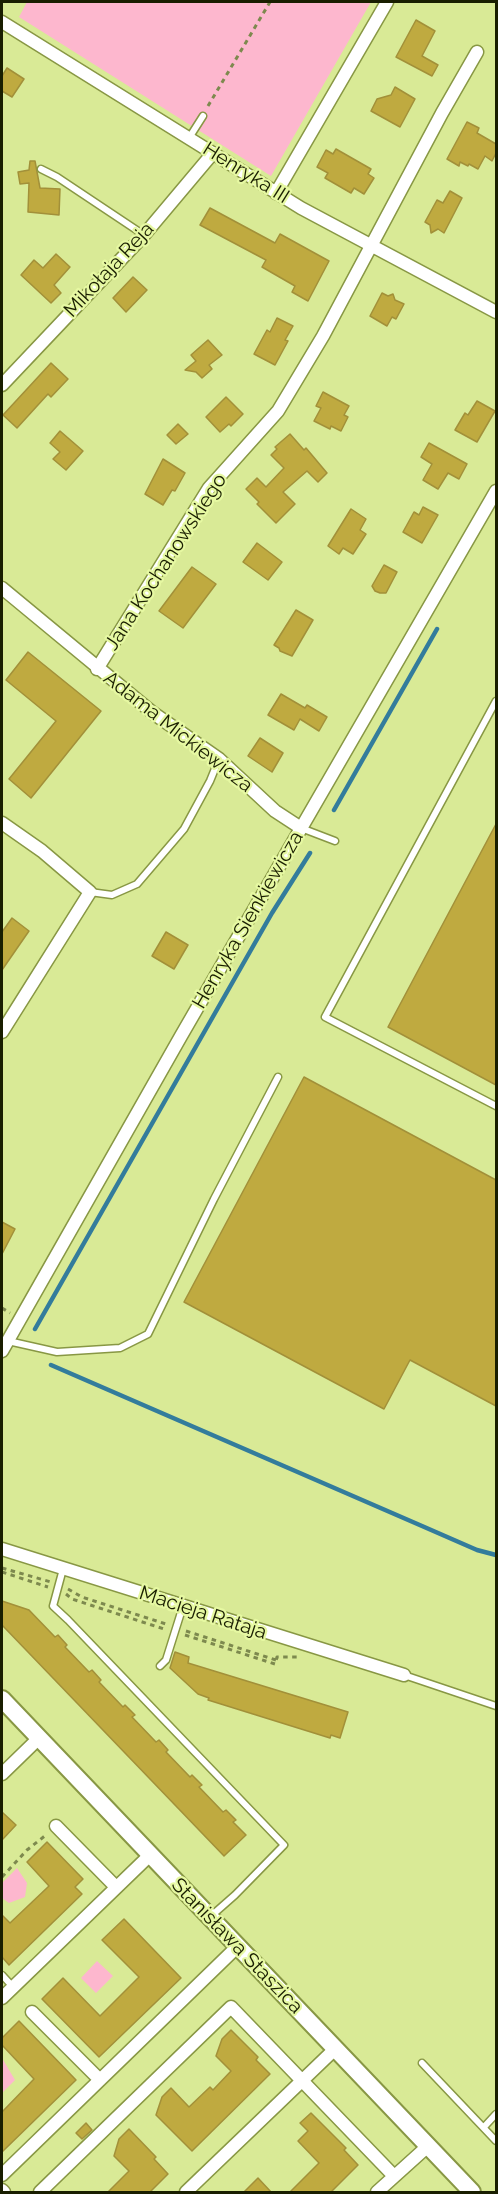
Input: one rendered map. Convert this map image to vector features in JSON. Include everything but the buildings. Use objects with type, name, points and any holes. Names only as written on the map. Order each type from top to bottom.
[{"type":"street","points":[[276,193],[387,2]]},
{"type":"street","name":"Henryka III","points":[[2,22],[276,193],[496,312]]},
{"type":"street","name":"Jana Kochanowskiego","points":[[97,669],[209,488],[278,411],[323,336],[477,52]]},
{"type":"street","name":"Mikołaja Reja","points":[[2,384],[144,235],[213,153]]},
{"type":"street","name":"Henryka Sienkiewicza","points":[[4,1346],[496,490]]},
{"type":"street","name":"Adama Mickiewicza","points":[[2,588],[97,669],[153,713],[219,759],[275,811],[301,828]]},
{"type":"street","points":[[2,823],[42,851],[90,892],[2,1032]]},
{"type":"street","name":"Macieja Rataja","points":[[2,1549],[404,1676]]},
{"type":"street","name":"Stanisława Staszica","points":[[2,1699],[472,2193]]},
{"type":"street","points":[[2,1774],[39,1738]]},
{"type":"street","points":[[56,1826],[116,1887]]},
{"type":"street","points":[[2,1998],[150,1855]]},
{"type":"street","points":[[2,2175],[238,1946]]},
{"type":"street","points":[[40,2193],[231,2007],[394,2176]]},
{"type":"street","points":[[32,2012],[100,2080]]},
{"type":"street","points":[[186,2193],[335,2049]]},
{"type":"street","points":[[377,2193],[428,2146]]},
{"type":"lane","points":[[189,138],[203,116]]},
{"type":"lane","points":[[41,169],[57,177],[144,235]]},
{"type":"lane","points":[[496,701],[325,1017],[496,1106]]},
{"type":"lane","points":[[90,892],[112,895],[137,884],[184,829],[219,759]]},
{"type":"lane","points":[[301,828],[335,841]]},
{"type":"lane","points":[[4,1346],[57,1352],[120,1348],[148,1334],[214,1199],[278,1077]]},
{"type":"lane","points":[[63,1569],[52,1606],[77,1629],[284,1845],[210,1918]]},
{"type":"lane","points":[[160,1666],[166,1660],[183,1606]]},
{"type":"lane","points":[[404,1676],[496,1706]]},
{"type":"lane","points":[[2,1976],[13,1987]]},
{"type":"lane","points":[[422,2063],[496,2141]]},
{"type":"lane","points":[[484,2127],[496,2114]]},
{"type":"path","points":[[203,116],[270,2]]},
{"type":"path","points":[[2,1570],[52,1585]]},
{"type":"path","points":[[275,1664],[277,1657],[304,1657],[307,1646]]},
{"type":"path","points":[[2,1877],[27,1850],[56,1826]]},
{"type":"shaded area","points":[[27,2],[371,2],[271,176],[19,17]]},
{"type":"shaded area","points":[[17,1868],[27,1883],[25,1897],[9,1903],[2,1898],[2,1883]]},
{"type":"shaded area","points":[[97,1961],[113,1976],[96,1993],[81,1978]]},
{"type":"shaded area","points":[[2,2058],[15,2080],[2,2093]]},
{"type":"waterway","points":[[334,810],[437,629]]},
{"type":"waterway","points":[[35,1329],[272,913],[310,853]]},
{"type":"waterway","points":[[51,1365],[477,1550],[496,1555]]}]
